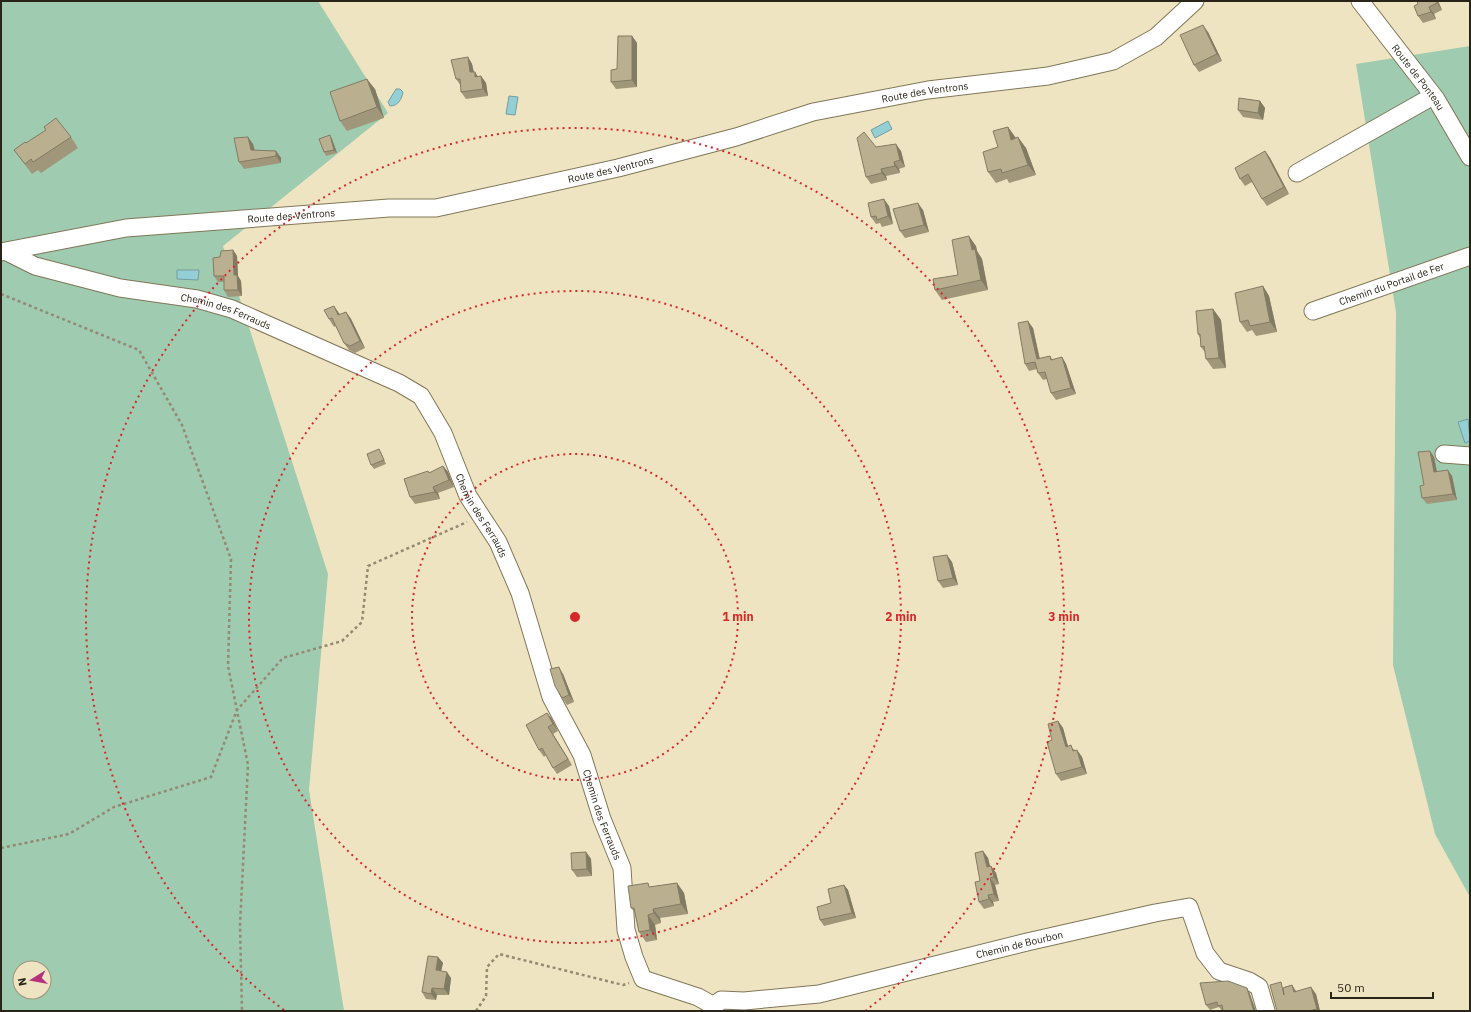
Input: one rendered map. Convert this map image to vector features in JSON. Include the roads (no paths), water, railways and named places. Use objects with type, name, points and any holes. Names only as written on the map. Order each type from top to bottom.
[{"type":"street","name":"Route des Ventrons","points":[[4,252],[126,228],[443,206],[648,160],[736,137],[813,112],[928,90],[1048,76],[1113,61],[1156,37],[1195,1]]},
{"type":"street","name":"Route de Ponteau","points":[[1360,1],[1434,96],[1470,157]]},
{"type":"street","points":[[1297,173],[1434,96]]},
{"type":"street","name":"Chemin des Ferrauds","points":[[4,252],[35,266],[120,288],[197,299],[232,309],[399,383],[421,396],[443,433],[468,496],[498,542],[520,593],[551,697],[582,755],[602,819],[622,868],[626,930],[634,957],[643,979],[698,997],[714,1008]]},
{"type":"street","name":"Chemin du Portail de Fer","points":[[1313,311],[1470,256]]},
{"type":"street","points":[[1444,454],[1470,456]]},
{"type":"street","name":"Chemin de Bourbon","points":[[714,1008],[721,1000],[744,1001],[818,994],[1027,942],[1155,913],[1189,907],[1205,953],[1219,971],[1250,981],[1259,987],[1266,1011]]},
{"type":"water","points":[[396,89],[400,89],[403,92],[402,97],[399,102],[393,106],[390,106],[388,102]]},
{"type":"water","points":[[509,96],[518,97],[515,115],[506,114]]},
{"type":"water","points":[[888,121],[892,129],[875,138],[871,130]]},
{"type":"water","points":[[177,270],[199,270],[198,280],[177,279]]},
{"type":"water","points":[[1468,419],[1470,441],[1465,443],[1458,422]]}]
